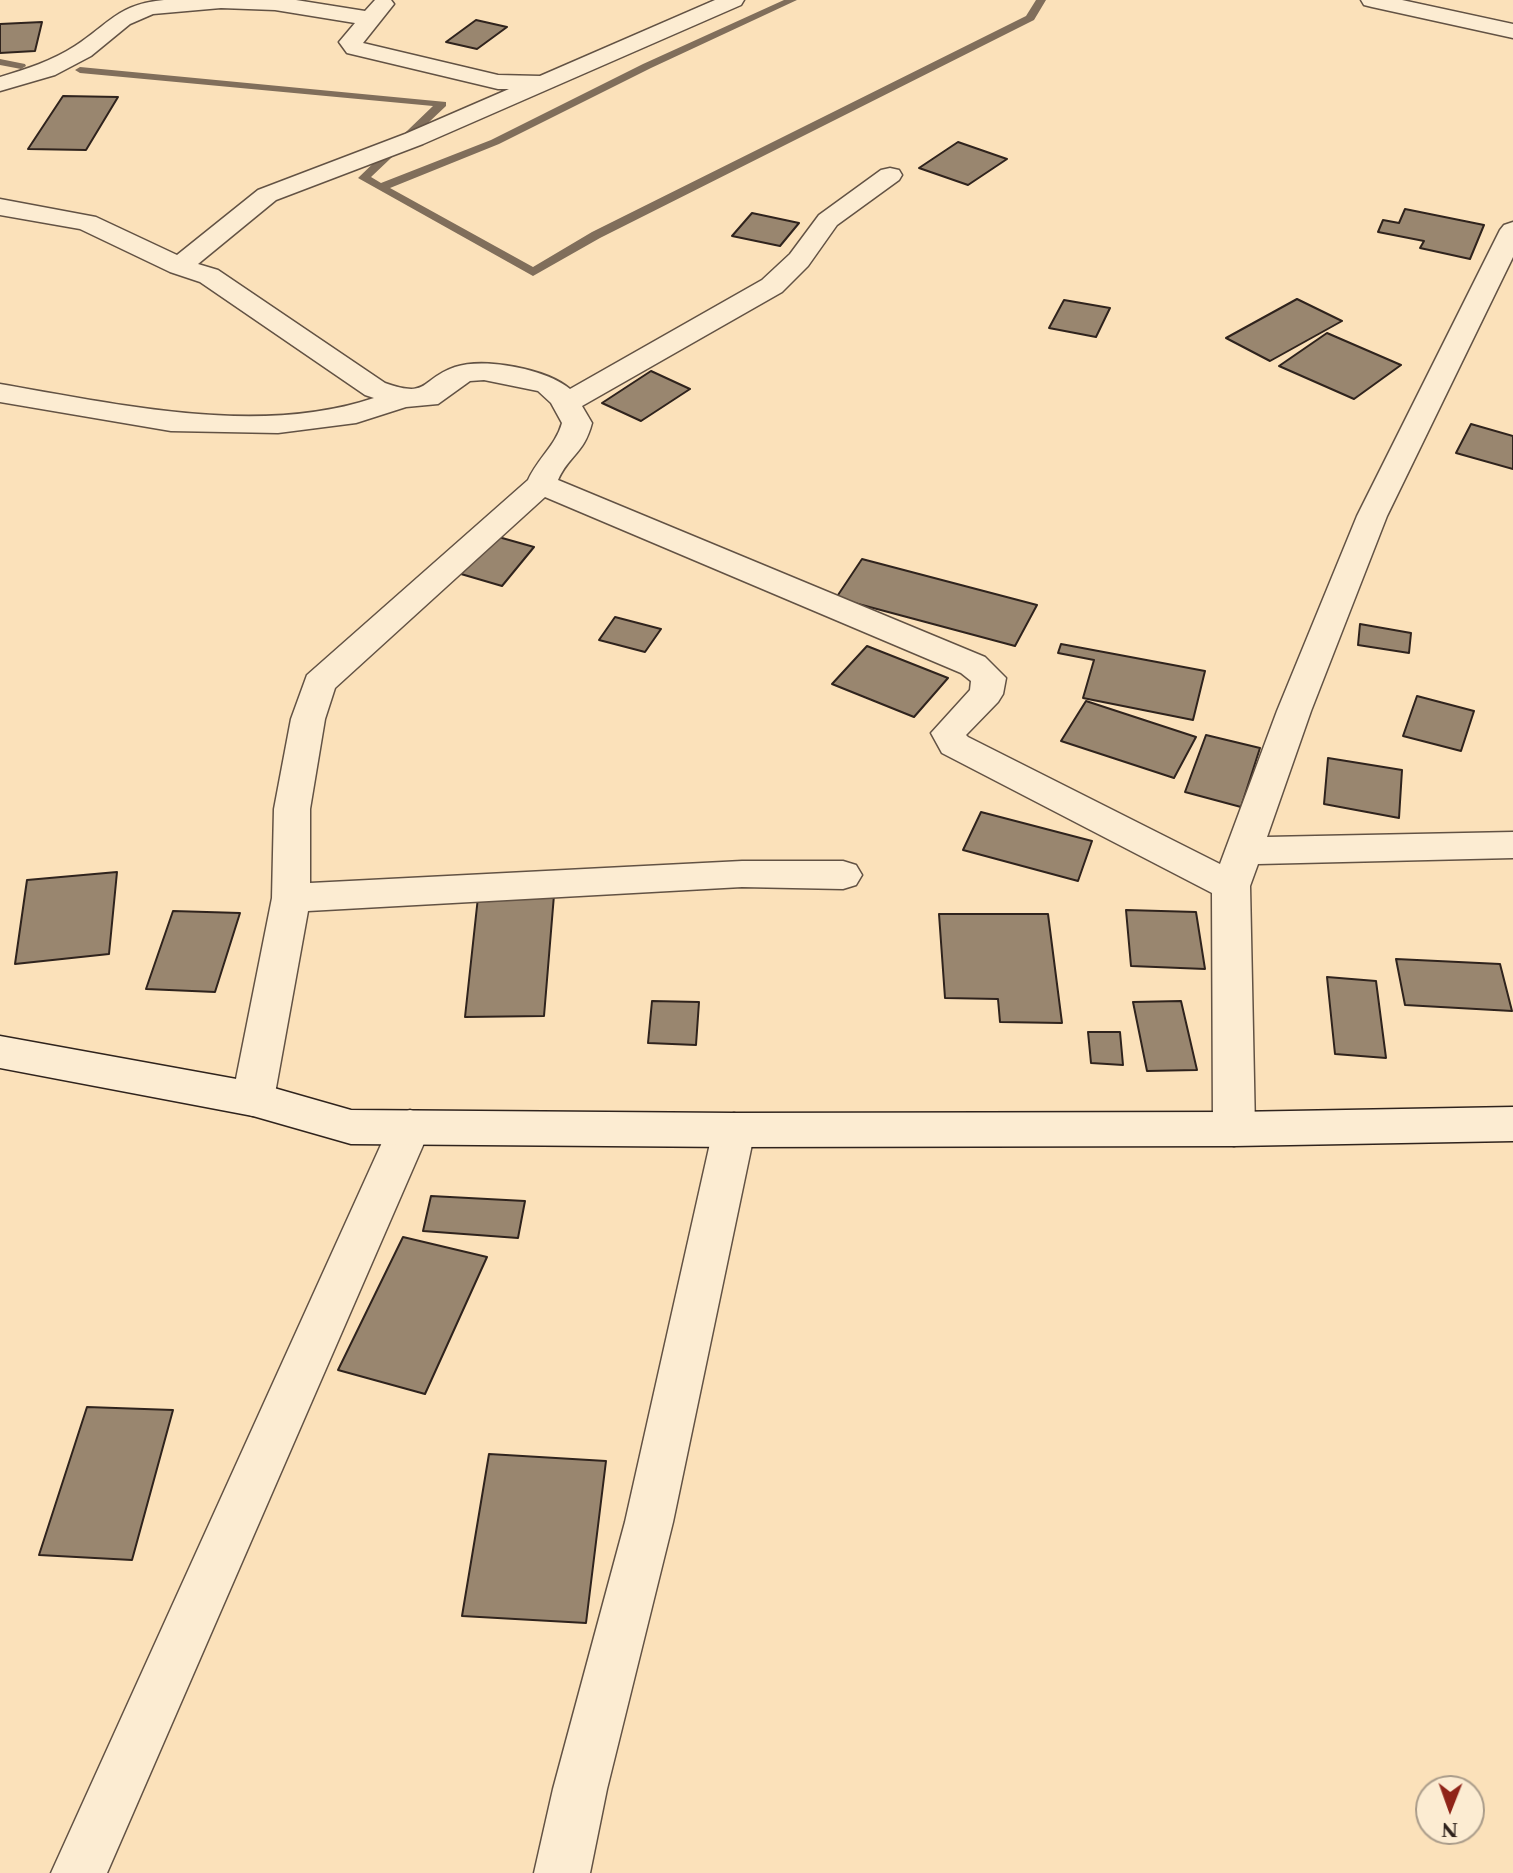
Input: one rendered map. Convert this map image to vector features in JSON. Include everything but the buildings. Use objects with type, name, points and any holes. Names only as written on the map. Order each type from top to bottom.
[{"type":"street","points":[[386,0],[350,42],[355,48],[498,82],[545,82]]},
{"type":"street","points":[[179,266],[267,195],[414,139],[733,0]]},
{"type":"street","points":[[1372,0],[1513,31]]},
{"type":"street","points":[[0,84],[47,69],[83,51],[122,19],[149,8],[221,1],[275,3],[371,19]]},
{"type":"street","points":[[565,404],[772,286],[799,260],[828,220],[890,175]]},
{"type":"street","points":[[0,207],[87,222],[179,266],[209,276],[375,389],[403,398],[428,398],[462,374],[484,371],[548,385],[577,423],[572,442],[550,464],[541,484],[319,683],[308,719],[292,809],[291,898],[253,1099]]},
{"type":"street","points":[[1234,1129],[1231,886],[1294,711],[1372,516],[1504,270],[1513,230]]},
{"type":"street","points":[[0,393],[171,422],[278,424],[356,414],[403,398]]},
{"type":"street","points":[[541,484],[973,665],[989,678],[986,694],[948,733],[954,745],[1231,886]]},
{"type":"street","points":[[1245,851],[1513,845]]},
{"type":"street","points":[[291,898],[742,874],[843,875]]},
{"type":"street","points":[[0,1052],[253,1099],[351,1128],[1234,1129],[1513,1124]]},
{"type":"street","points":[[79,1873],[411,1127]]},
{"type":"street","points":[[562,1873],[580,1789],[649,1522],[734,1130]]},
{"type":"waterway","points":[[381,187],[495,142],[647,66],[792,0]]},
{"type":"waterway","points":[[80,70],[442,104],[364,178],[533,272],[596,235],[1030,18],[1041,0]]},
{"type":"waterway","points":[[0,62],[21,66]]}]
